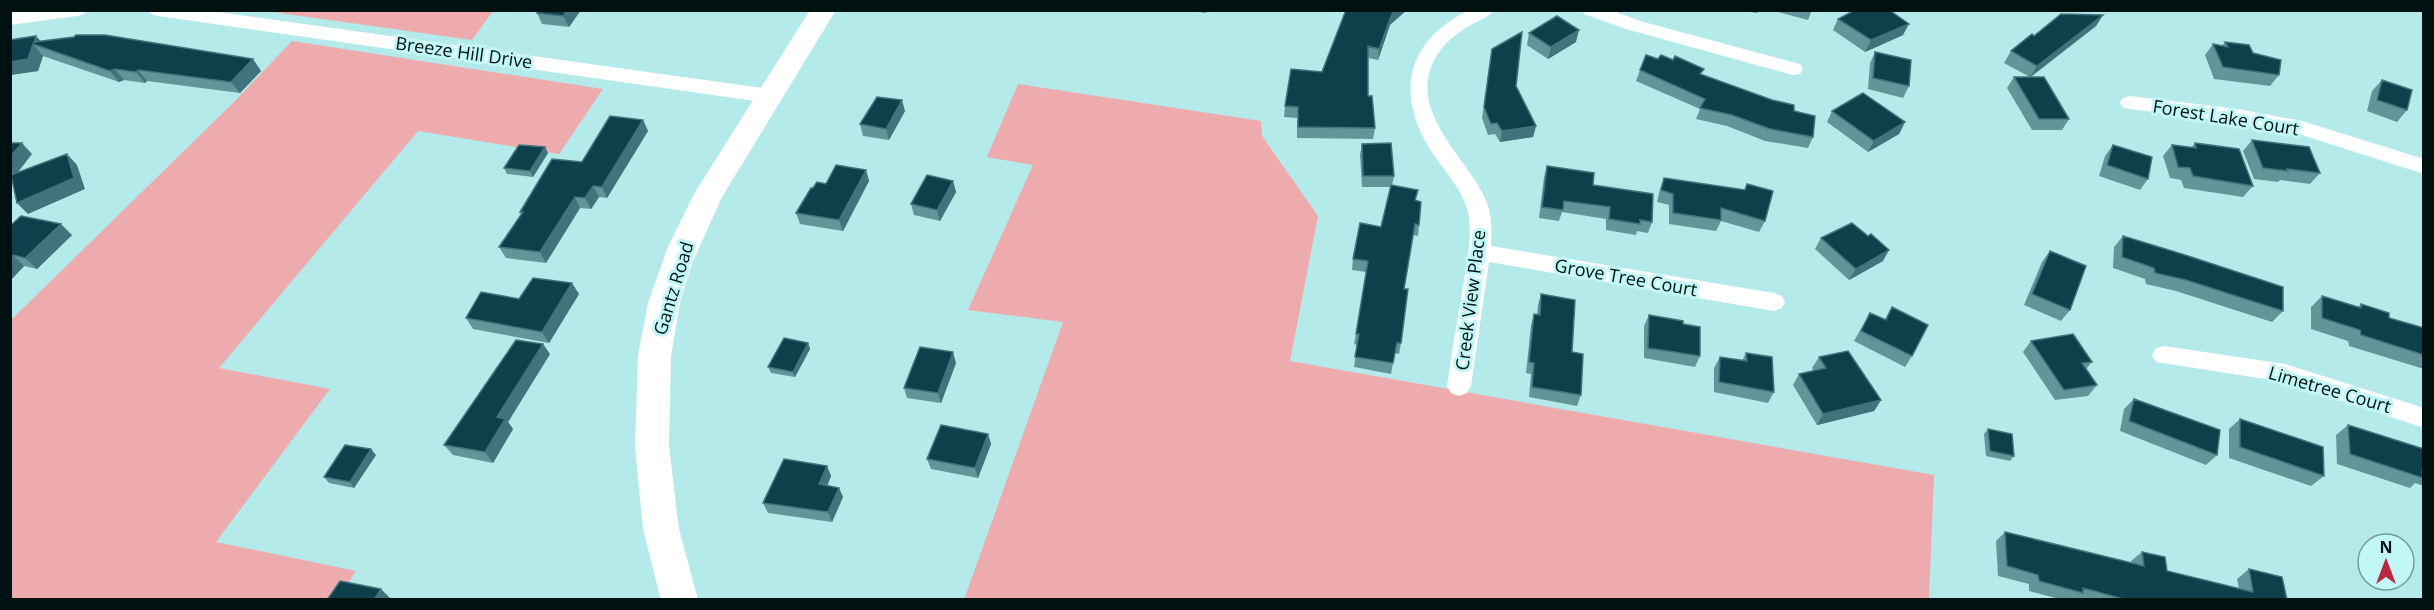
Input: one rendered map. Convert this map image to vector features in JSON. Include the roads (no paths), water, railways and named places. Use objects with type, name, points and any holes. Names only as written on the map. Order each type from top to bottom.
[{"type":"main road","name":"Gantz Road","points":[[680,600],[660,529],[652,441],[655,349],[664,303],[692,226],[709,194],[823,10]]},
{"type":"street","points":[[10,19],[77,10]]},
{"type":"street","name":"Breeze Hill Drive","points":[[158,10],[770,96]]},
{"type":"street","name":"Creek View Place","points":[[1459,386],[1479,252],[1480,218],[1470,187],[1437,143],[1421,106],[1420,83],[1423,63],[1431,46],[1446,30],[1485,10]]},
{"type":"street","points":[[1591,10],[1633,25],[1793,69]]},
{"type":"street","name":"Forest Lake Court","points":[[2130,103],[2245,117],[2302,128],[2424,167]]},
{"type":"street","name":"Grove Tree Court","points":[[1479,252],[1774,302]]},
{"type":"street","name":"Limetree Court","points":[[2164,355],[2285,372],[2424,418]]}]
